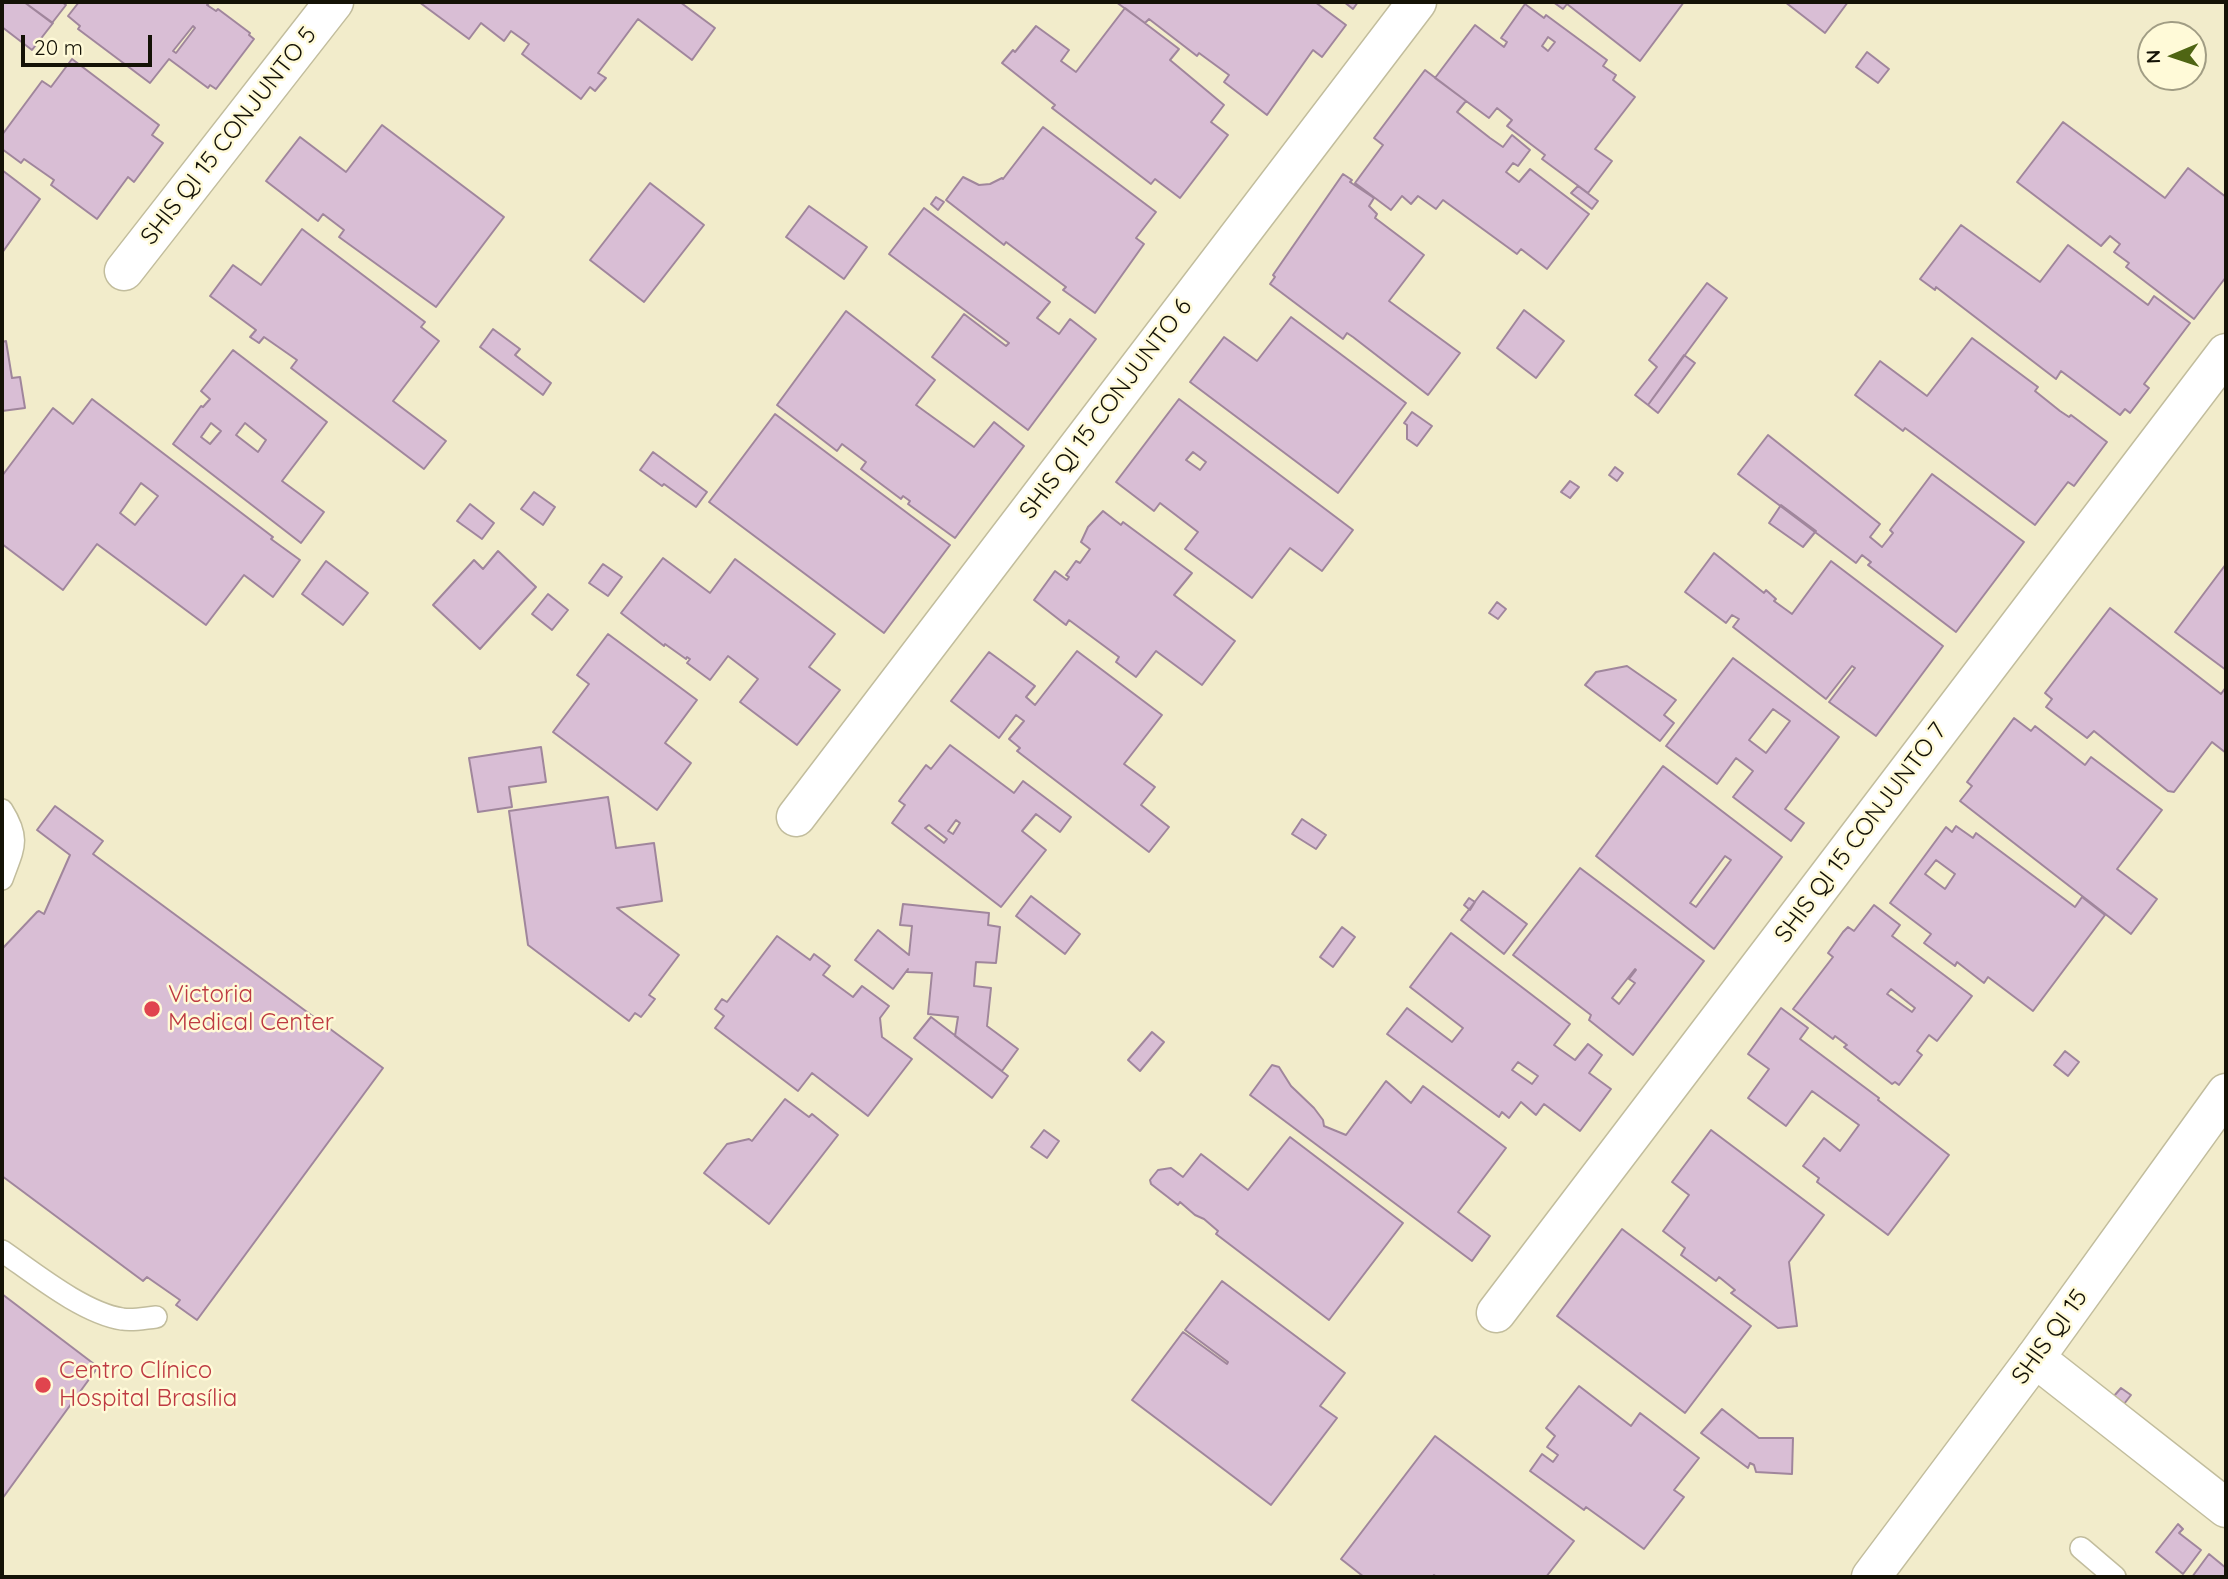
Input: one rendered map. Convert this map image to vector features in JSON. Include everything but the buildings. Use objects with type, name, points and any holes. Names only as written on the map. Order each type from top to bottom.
[{"type":"street","name":"SHIS QI 15 CONJUNTO 5","points":[[124,271],[334,2]]},
{"type":"street","name":"SHIS QI 15 CONJUNTO 6","points":[[796,817],[1417,2]]},
{"type":"street","name":"SHIS QI 15 CONJUNTO 7","points":[[1496,1313],[2226,353]]},
{"type":"street","name":"SHIS QI 15","points":[[1871,1577],[2035,1358],[2226,1093]]},
{"type":"street","points":[[2035,1358],[2226,1508]]},
{"type":"lane","points":[[2,810],[13,828],[14,845],[2,879]]},
{"type":"lane","points":[[2,1251],[46,1282],[97,1312],[124,1320],[156,1317]]},
{"type":"lane","points":[[2081,1548],[2115,1577]]},
{"type":"place","name":"Victoria Medical Center","points":[[152,1009]]},
{"type":"place","name":"Centro Clínico Hospital Brasília","points":[[43,1385]]}]
